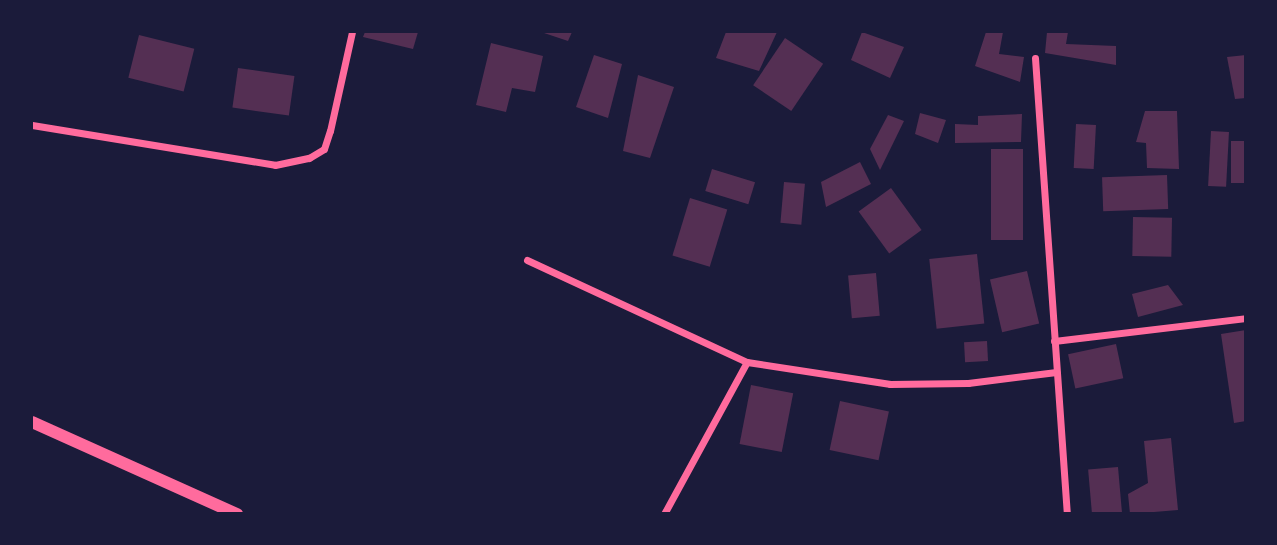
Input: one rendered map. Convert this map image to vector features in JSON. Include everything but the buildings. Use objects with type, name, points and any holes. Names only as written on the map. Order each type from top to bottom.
[{"type":"street","points":[[32,125],[275,165],[309,158],[324,149],[352,32]]},
{"type":"street","points":[[1035,58],[1067,513]]},
{"type":"street","points":[[527,260],[747,362],[890,384],[968,383],[1056,372]]},
{"type":"street","points":[[1054,341],[1245,318]]},
{"type":"street","points":[[664,513],[747,362]]},
{"type":"street","points":[[32,422],[237,513]]}]
